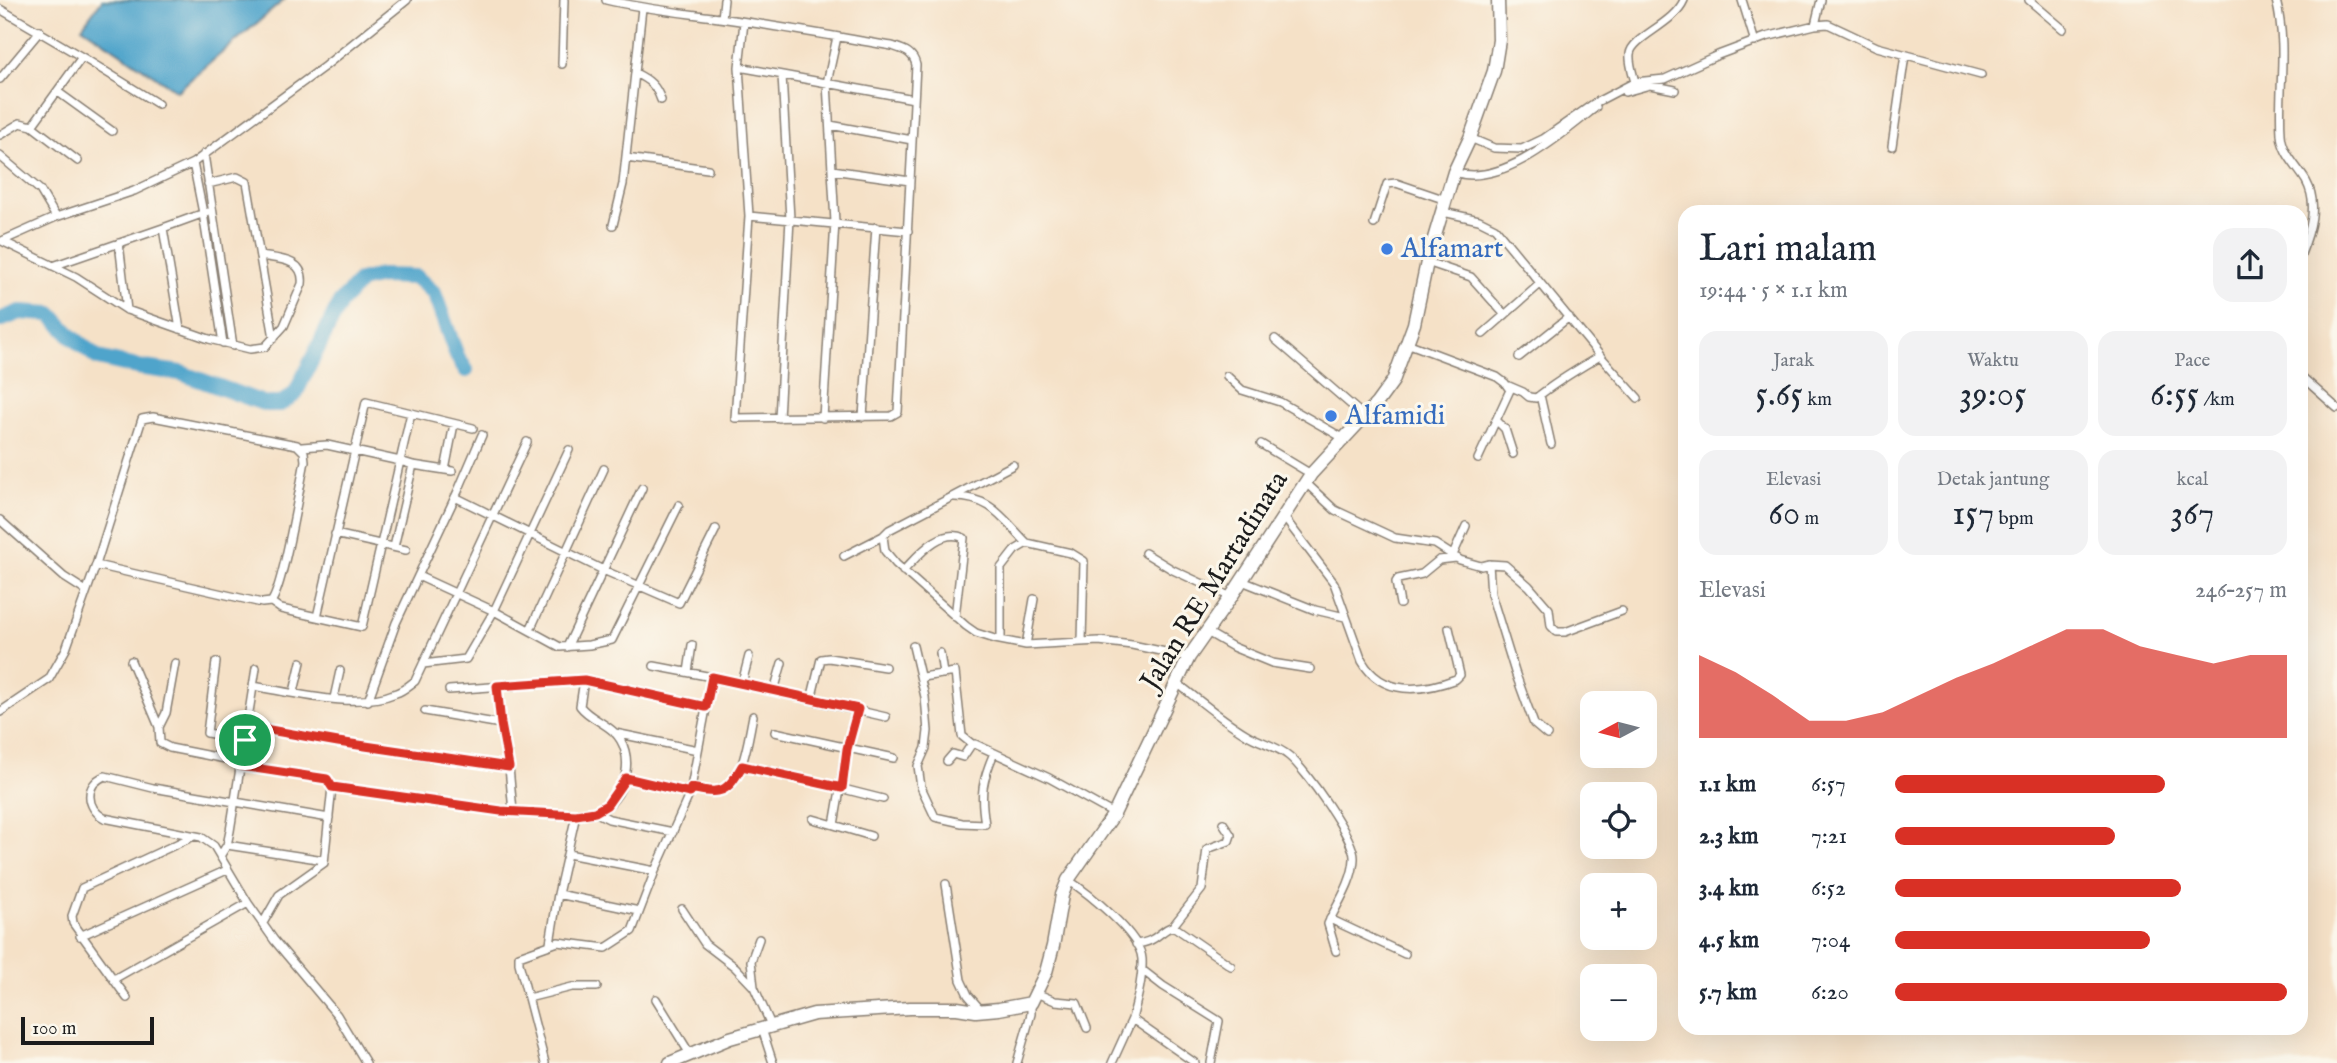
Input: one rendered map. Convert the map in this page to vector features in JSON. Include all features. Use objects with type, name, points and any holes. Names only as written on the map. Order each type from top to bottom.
[{"type":"highway","name":"Jalan RE Martadinata","points":[[1034,998],[1053,946],[1062,895],[1068,880],[1114,814],[1189,657],[1308,479],[1393,381],[1414,324],[1427,262],[1454,172],[1470,138],[1494,71],[1499,40],[1498,0]]},
{"type":"highway","points":[[670,1063],[767,1026],[826,1012],[957,1008],[979,1011],[1034,998]]},
{"type":"street","points":[[1,241],[56,217],[134,191],[194,163],[325,66],[407,0]]},
{"type":"street","points":[[562,64],[564,0]]},
{"type":"street","points":[[606,0],[642,8],[722,18],[892,46],[909,52],[914,57],[916,65],[898,412],[880,417],[735,418],[749,216],[739,67],[744,22]]},
{"type":"street","points":[[722,18],[724,0]]},
{"type":"street","points":[[1635,82],[1631,50],[1636,43],[1674,17],[1684,0]]},
{"type":"street","points":[[1742,0],[1755,42]]},
{"type":"street","points":[[1815,25],[1821,0]]},
{"type":"street","points":[[2029,0],[2063,29]]},
{"type":"street","points":[[2277,0],[2284,64],[2281,138],[2289,157],[2306,182],[2312,201],[2311,230],[2308,237]]},
{"type":"street","points":[[613,225],[623,184],[642,8]]},
{"type":"street","points":[[0,19],[3,11],[158,104]]},
{"type":"street","points":[[1594,106],[1631,89],[1662,83],[1718,55],[1815,25],[1828,24],[1866,43],[1981,75]]},
{"type":"street","points":[[0,79],[40,31]]},
{"type":"street","points":[[823,418],[835,222],[827,83],[837,37]]},
{"type":"street","points":[[1892,146],[1905,55]]},
{"type":"street","points":[[32,126],[82,57]]},
{"type":"street","points":[[739,67],[914,99]]},
{"type":"street","points":[[635,73],[649,80],[657,89],[661,100]]},
{"type":"street","points":[[779,418],[790,219],[782,75]]},
{"type":"street","points":[[1454,172],[1472,176],[1500,171],[1594,106],[1635,82],[1662,83]]},
{"type":"street","points":[[58,92],[112,131]]},
{"type":"street","points":[[0,135],[20,124],[32,126],[78,161]]},
{"type":"street","points":[[830,125],[912,139]]},
{"type":"street","points":[[1470,138],[1494,148],[1531,150]]},
{"type":"street","points":[[204,154],[223,343]]},
{"type":"street","points":[[0,156],[40,190],[56,217]]},
{"type":"street","points":[[626,158],[708,169]]},
{"type":"street","points":[[194,163],[208,212],[233,346]]},
{"type":"street","points":[[832,170],[910,181]]},
{"type":"street","points":[[208,184],[237,177],[247,182],[274,338]]},
{"type":"street","points":[[1374,224],[1387,184],[1396,183],[1492,225],[1638,398]]},
{"type":"street","points":[[53,266],[208,212]]},
{"type":"street","points":[[749,216],[835,222],[908,231]]},
{"type":"street","points":[[863,417],[876,227]]},
{"type":"street","points":[[163,228],[180,329]]},
{"type":"street","points":[[1,241],[53,266],[127,310],[233,346],[259,349],[265,347],[284,326],[300,292],[303,278],[296,264],[288,260],[260,256]]},
{"type":"street","points":[[120,243],[127,310]]},
{"type":"street","points":[[1427,262],[1471,277],[1505,315]]},
{"type":"street","points":[[1483,334],[1540,284]]},
{"type":"street","points":[[1519,357],[1569,317]]},
{"type":"street","points":[[1275,339],[1364,416]]},
{"type":"street","points":[[1407,343],[1497,377],[1532,398],[1540,395],[1561,377],[1600,356]]},
{"type":"street","points":[[1227,376],[1242,390],[1280,402],[1343,438]]},
{"type":"street","points":[[2308,382],[2337,408]]},
{"type":"street","points":[[1478,458],[1510,390],[1508,386]]},
{"type":"street","points":[[1540,395],[1551,444]]},
{"type":"street","points":[[317,617],[366,402],[473,429]]},
{"type":"street","points":[[96,565],[262,603],[271,602],[281,609],[362,627],[411,414]]},
{"type":"street","points":[[0,712],[49,679],[66,649],[96,565],[142,419],[153,417],[302,447],[327,444],[449,471],[454,424]]},
{"type":"street","points":[[1496,419],[1505,429],[1513,454]]},
{"type":"street","points":[[368,701],[396,622],[482,435]]},
{"type":"street","points":[[253,687],[368,701],[397,693],[415,681],[527,442]]},
{"type":"street","points":[[1261,444],[1308,479],[1335,510],[1395,538],[1435,544],[1455,556],[1481,566],[1505,565],[1529,586],[1549,609],[1551,626],[1557,632],[1566,632],[1622,611]]},
{"type":"street","points":[[271,602],[279,580],[303,474],[305,456],[302,447]]},
{"type":"street","points":[[423,664],[466,659],[494,611],[569,450]]},
{"type":"street","points":[[394,547],[413,465]]},
{"type":"street","points":[[844,556],[1013,465]]},
{"type":"street","points":[[530,630],[604,470]]},
{"type":"street","points":[[567,647],[642,488]]},
{"type":"street","points":[[455,497],[603,570],[679,603],[716,529]]},
{"type":"street","points":[[952,497],[971,497],[983,501],[1027,543],[1071,553],[1084,561],[1082,641]]},
{"type":"street","points":[[418,576],[494,611],[560,647],[612,640],[679,505]]},
{"type":"street","points":[[1283,515],[1334,583],[1341,595],[1345,617],[1368,671],[1381,682],[1395,688],[1417,689],[1446,683],[1460,675],[1449,628]]},
{"type":"street","points":[[0,520],[64,577],[86,591]]},
{"type":"street","points":[[1455,556],[1466,526]]},
{"type":"street","points":[[335,534],[406,550]]},
{"type":"street","points":[[903,571],[925,549],[940,539],[953,535],[964,538],[955,617]]},
{"type":"street","points":[[883,536],[885,551],[903,571],[976,633],[1026,645],[1082,641],[1132,645],[1189,657]]},
{"type":"street","points":[[1000,640],[1001,568],[1015,550],[1027,543]]},
{"type":"street","points":[[1145,553],[1173,570],[1231,597]]},
{"type":"street","points":[[1401,604],[1396,582],[1398,579],[1422,574],[1439,560],[1455,556]]},
{"type":"street","points":[[1489,564],[1490,594],[1516,672],[1534,724],[1548,735]]},
{"type":"street","points":[[1242,581],[1315,610],[1345,617]]},
{"type":"street","points":[[1026,645],[1034,598]]},
{"type":"street","points":[[1207,632],[1233,647],[1272,663],[1310,669]]},
{"type":"street","points":[[688,672],[692,645]]},
{"type":"street","points":[[913,646],[922,677],[928,731],[926,748],[918,766],[921,786],[935,817],[962,823],[985,824],[983,779],[994,753]]},
{"type":"street","points":[[940,653],[943,674]]},
{"type":"street","points":[[742,683],[749,656]]},
{"type":"street","points":[[811,700],[821,659],[885,667]]},
{"type":"street","points":[[131,661],[159,727],[159,738],[164,746],[241,764],[327,779],[332,787],[324,860],[321,866],[279,895],[263,923]]},
{"type":"street","points":[[216,662],[207,733],[245,740]]},
{"type":"street","points":[[294,692],[301,662]]},
{"type":"street","points":[[159,727],[166,713],[176,663]]},
{"type":"street","points":[[774,691],[782,663]]},
{"type":"street","points":[[654,666],[742,683],[886,717]]},
{"type":"street","points":[[220,856],[227,845],[256,668]]},
{"type":"street","points":[[334,698],[340,671]]},
{"type":"street","points":[[922,677],[955,672],[962,736],[972,744],[1049,778],[1114,814]]},
{"type":"street","points":[[545,1063],[528,999],[520,955],[551,943],[610,947],[632,931],[691,791],[712,677]]},
{"type":"street","points":[[449,690],[584,680],[706,707]]},
{"type":"street","points":[[332,787],[513,812],[576,815],[595,812],[607,805],[626,778],[626,759],[621,741],[615,733],[582,709],[579,703],[584,680]]},
{"type":"street","points":[[1177,683],[1248,736],[1287,755],[1306,773],[1348,839],[1355,857],[1348,883],[1330,919],[1329,932],[1336,951]]},
{"type":"street","points":[[497,686],[513,812]]},
{"type":"street","points":[[834,825],[847,749],[858,709]]},
{"type":"street","points":[[425,711],[501,724]]},
{"type":"street","points":[[626,778],[691,791],[722,791],[733,783],[742,766],[752,716]]},
{"type":"street","points":[[247,726],[509,767]]},
{"type":"street","points":[[775,732],[894,758]]},
{"type":"street","points":[[615,733],[698,750]]},
{"type":"street","points":[[947,761],[953,755],[963,757],[972,744]]},
{"type":"street","points":[[742,766],[883,799]]},
{"type":"street","points":[[329,818],[235,803],[104,776],[91,784],[90,792],[95,811],[104,818],[194,836],[205,839],[214,846],[248,903],[294,965],[337,1015],[366,1063]]},
{"type":"street","points":[[595,812],[609,819],[673,832]]},
{"type":"street","points":[[551,943],[558,894],[576,815]]},
{"type":"street","points":[[813,819],[871,836]]},
{"type":"street","points":[[1136,944],[1153,940],[1173,926],[1202,888],[1207,849],[1229,841],[1231,835],[1223,823]]},
{"type":"street","points":[[127,998],[80,936],[72,920],[82,888],[194,836]]},
{"type":"street","points":[[227,845],[324,860]]},
{"type":"street","points":[[568,854],[656,871]]},
{"type":"street","points":[[80,936],[228,870]]},
{"type":"street","points":[[1068,880],[1114,916],[1141,953],[1141,969],[1132,1019],[1112,1063]]},
{"type":"street","points":[[946,884],[961,979],[979,1011]]},
{"type":"street","points":[[558,894],[639,911]]},
{"type":"street","points":[[114,979],[248,903]]},
{"type":"street","points":[[682,909],[705,944],[735,967],[754,987]]},
{"type":"street","points":[[1330,919],[1405,954]]},
{"type":"street","points":[[1173,926],[1231,965]]},
{"type":"street","points":[[760,939],[751,961],[754,987],[767,1026],[773,1063]]},
{"type":"street","points":[[1141,969],[1219,1021],[1211,1063]]},
{"type":"street","points":[[528,999],[572,987],[597,987]]},
{"type":"street","points":[[1017,1063],[1034,998],[1077,1003],[1087,1028]]},
{"type":"street","points":[[656,999],[690,1054]]},
{"type":"street","points":[[1132,1019],[1195,1063]]},
{"type":"water","points":[[102,0],[284,0],[177,91],[82,27]]},
{"type":"waterway","points":[[0,320],[20,312],[51,314],[72,337],[98,358],[181,373],[266,404],[280,404],[295,394],[340,303],[360,281],[381,276],[416,277],[434,293],[457,356],[466,370]]},
{"type":"place","name":"Alfamart","points":[[1387,249]]},
{"type":"place","name":"Alfamidi","points":[[1331,416]]},
{"type":"route","points":[[712,677],[858,709],[847,749],[842,788],[742,766],[733,783],[716,792],[691,788],[690,793],[626,778],[614,797],[602,809],[576,815],[501,811],[332,787],[327,779],[241,766],[245,740],[247,726],[509,767],[497,686],[584,680],[706,707],[712,677]]}]
